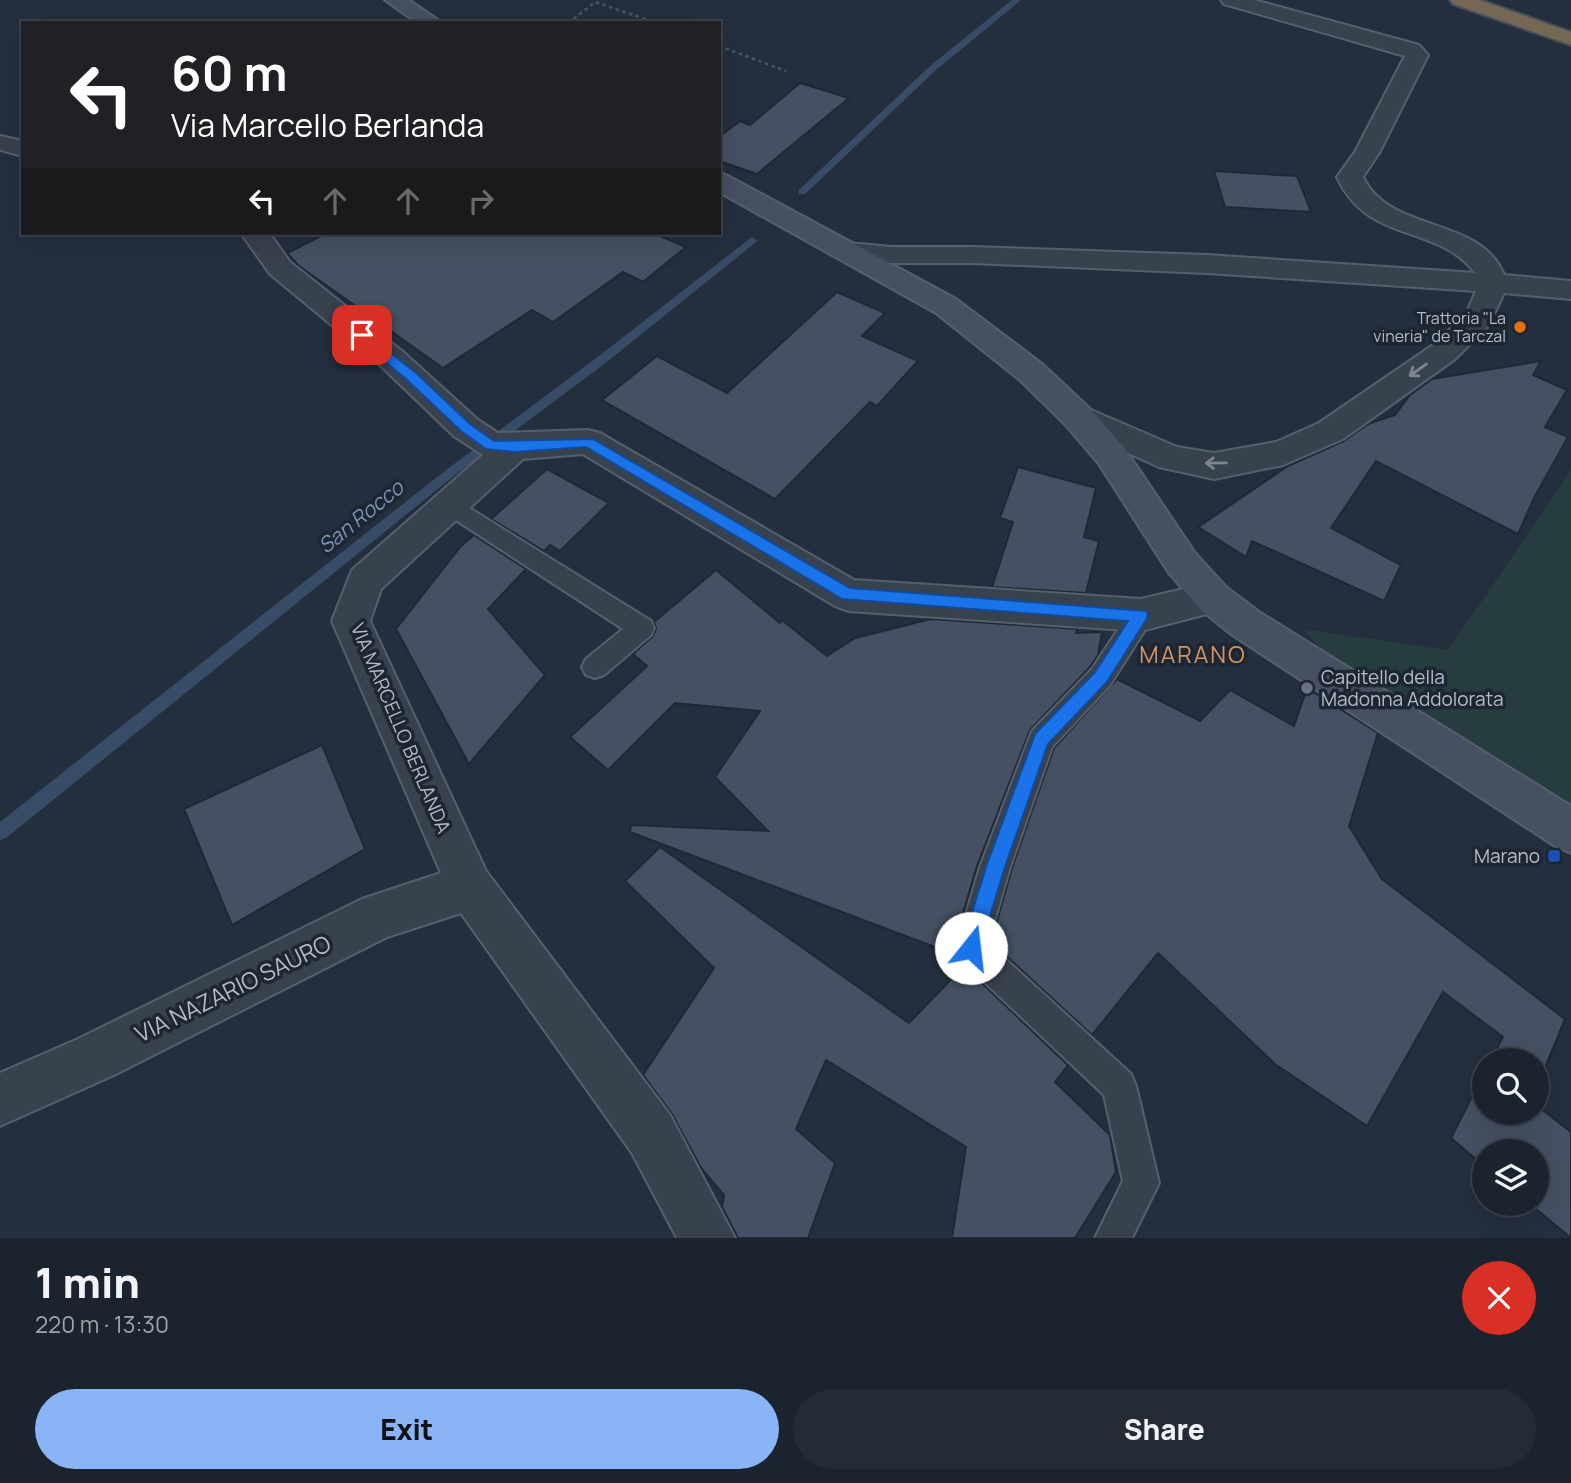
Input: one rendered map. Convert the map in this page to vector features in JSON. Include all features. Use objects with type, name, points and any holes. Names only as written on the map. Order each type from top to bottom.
[{"type":"highway","points":[[1460,0],[1571,39]]},
{"type":"highway","points":[[1499,0],[1571,25]]},
{"type":"main road","points":[[395,0],[429,21]]},
{"type":"main road","points":[[721,182],[946,306],[1031,372],[1077,416],[1111,455],[1172,550],[1213,598],[1257,631],[1571,831]]},
{"type":"street","points":[[1077,416],[1171,458],[1214,466],[1283,453],[1331,431],[1444,352],[1479,318],[1493,284],[1487,268],[1471,252],[1370,207],[1353,191],[1350,177],[1367,153],[1417,55],[1411,50],[1231,0]]},
{"type":"street","points":[[0,143],[21,148]]},
{"type":"street","points":[[256,235],[265,243],[269,255],[280,268],[490,440],[588,442],[848,595],[1140,615],[1213,598]]},
{"type":"street","points":[[849,251],[891,255],[972,255],[1207,264],[1571,290]]},
{"type":"street","name":"VIA MARCELLO BERLANDA","points":[[490,440],[450,505],[365,581],[351,621],[470,887],[651,1134],[707,1238]]},
{"type":"street","name":"VIA NAZARIO SAURO","points":[[0,1100],[134,1039],[379,916],[470,887]]},
{"type":"lane","points":[[450,505],[642,628],[595,667]]},
{"type":"lane","points":[[1113,1238],[1141,1184],[1119,1086],[971,948],[995,867],[1041,740],[1101,677],[1140,615]]},
{"type":"path","points":[[571,21],[596,1],[651,21]]},
{"type":"path","points":[[721,47],[786,71]]},
{"type":"green space","points":[[1571,463],[1571,810],[1333,666],[1304,629],[1448,650],[1570,472]]},
{"type":"building","points":[[800,83],[849,98],[757,174],[721,162],[721,135],[740,121],[750,125]]},
{"type":"building","points":[[1214,171],[1297,176],[1311,212],[1225,207]]},
{"type":"building","points":[[323,235],[658,235],[686,247],[643,282],[623,272],[553,322],[532,310],[443,368],[299,266],[287,253]]},
{"type":"building","points":[[837,292],[885,313],[862,336],[918,361],[877,406],[870,402],[775,499],[602,400],[657,356],[727,393]]},
{"type":"building","points":[[1541,361],[1533,375],[1567,390],[1545,427],[1568,437],[1534,498],[1518,534],[1376,461],[1331,528],[1401,565],[1384,601],[1252,541],[1246,557],[1198,527],[1288,466],[1344,441],[1368,424],[1395,415],[1410,395],[1432,379]]},
{"type":"building","points":[[1018,467],[1096,488],[1084,537],[1099,541],[1086,593],[992,587],[1013,522],[1000,518]]},
{"type":"building","points":[[547,469],[609,503],[560,551],[550,545],[544,551],[491,519]]},
{"type":"building","points":[[474,535],[526,569],[488,609],[545,675],[469,764],[396,629],[461,546]]},
{"type":"building","points":[[716,570],[780,623],[782,620],[827,656],[855,638],[931,619],[1077,629],[1076,633],[1102,632],[1098,655],[1090,667],[1030,730],[977,866],[953,947],[956,955],[630,832],[631,825],[768,831],[715,777],[760,711],[675,703],[608,770],[570,737],[647,666],[633,654],[653,636],[656,629],[654,622]]},
{"type":"building","points":[[1117,679],[1200,721],[1230,690],[1294,726],[1307,688],[1378,733],[1349,826],[1382,879],[1565,1019],[1549,1058],[1549,1048],[1497,1048],[1503,1037],[1443,992],[1367,1126],[1275,1064],[1158,953],[1092,1035],[991,942],[1012,868],[1054,748]]},
{"type":"building","points":[[322,745],[365,849],[232,925],[184,809]]},
{"type":"building","points":[[660,847],[909,1023],[964,966],[1068,1065],[1055,1082],[1110,1135],[1116,1172],[1075,1238],[952,1238],[966,1147],[826,1060],[796,1129],[835,1163],[808,1238],[738,1238],[722,1207],[724,1195],[701,1168],[672,1114],[643,1075],[714,968],[625,881]]},
{"type":"building","points":[[1472,1097],[1472,1125],[1549,1125],[1549,1115],[1571,1132],[1571,1238],[1544,1216],[1549,1216],[1549,1139],[1472,1139],[1472,1156],[1451,1138]]},
{"type":"waterway","points":[[802,192],[933,68],[1017,0]]},
{"type":"waterway","name":"San Rocco","points":[[0,832],[450,473],[599,362],[752,240]]},
{"type":"place","name":"Trattoria \"La vineria\" de Tarczal","points":[[1520,327]]},
{"type":"place","name":"Capitello della Madonna Addolorata","points":[[1307,688]]},
{"type":"place","name":"Marano","points":[[1554,856]]},
{"type":"district","name":"MARANO","points":[[1193,655]]},
{"type":"route","points":[[362,335],[410,375],[466,428],[491,445],[514,447],[588,442],[848,595],[1140,615],[1101,677],[1041,740],[995,867],[971,948]]}]
